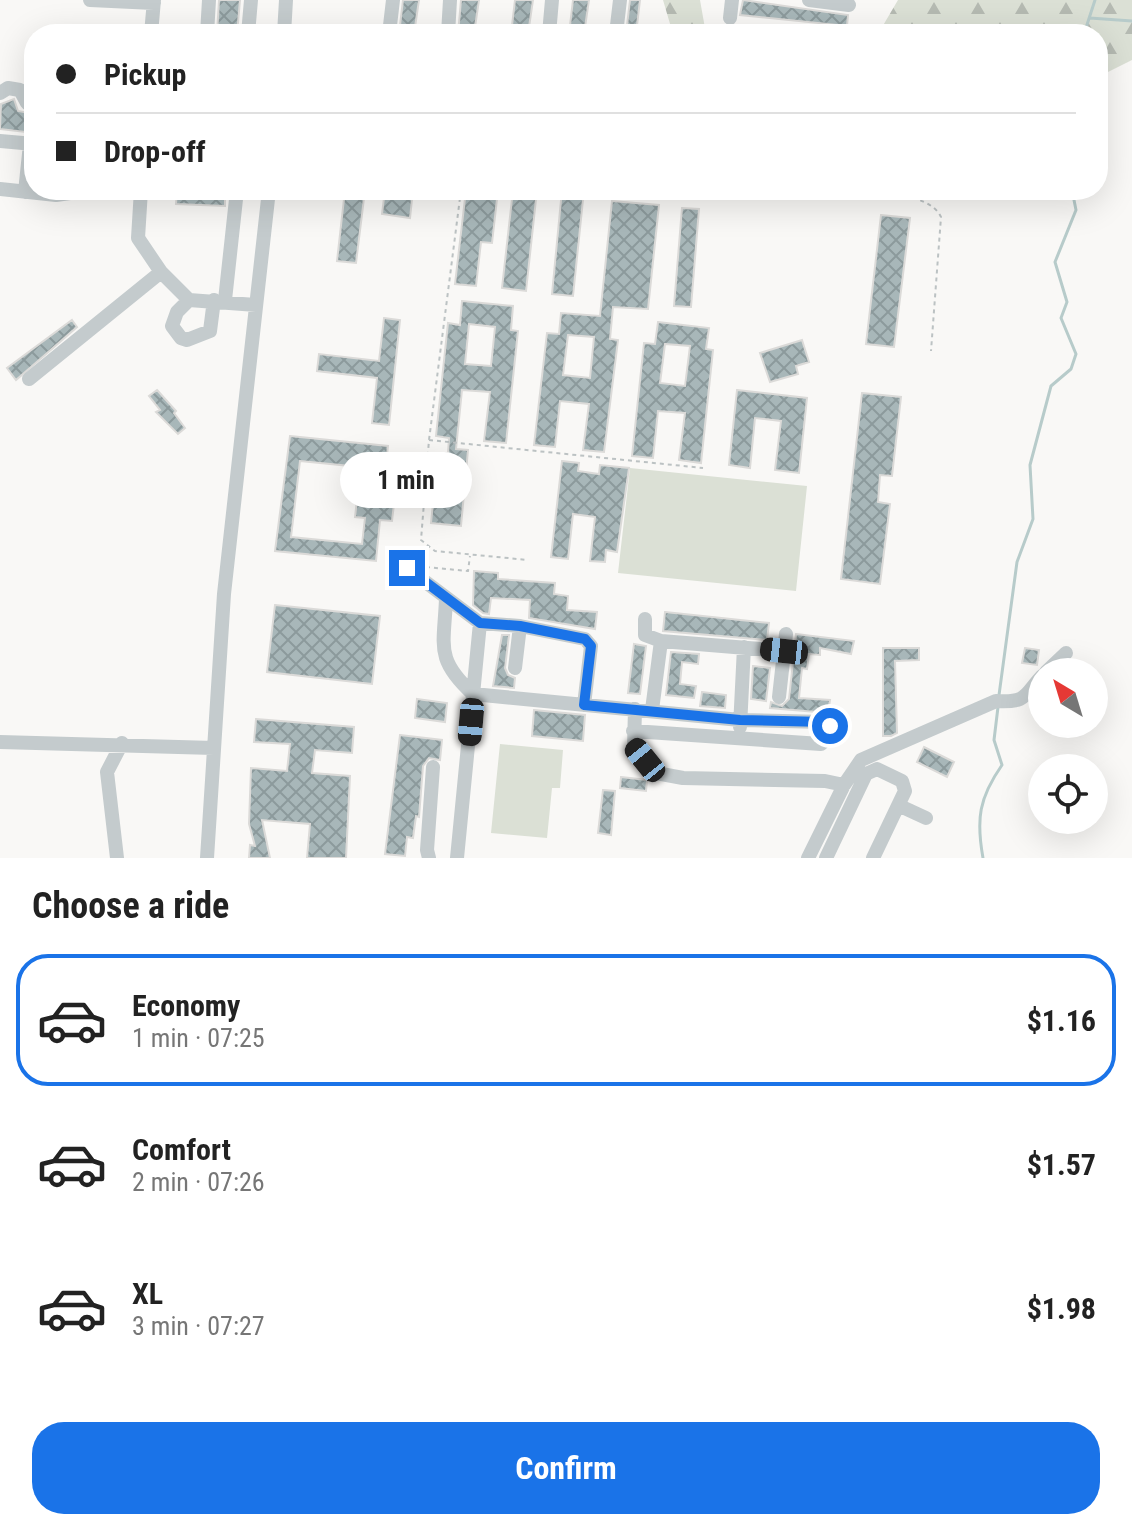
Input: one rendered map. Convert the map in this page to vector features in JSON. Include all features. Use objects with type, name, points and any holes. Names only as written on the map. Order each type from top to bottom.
[{"type":"lane","points":[[90,0],[154,2],[152,24]]},
{"type":"lane","points":[[208,24],[209,0]]},
{"type":"lane","points":[[249,24],[251,0]]},
{"type":"lane","points":[[285,24],[286,0]]},
{"type":"lane","points":[[390,24],[393,0]]},
{"type":"lane","points":[[449,24],[450,0]]},
{"type":"lane","points":[[550,24],[552,0]]},
{"type":"lane","points":[[617,24],[620,0]]},
{"type":"lane","points":[[730,18],[732,0]]},
{"type":"lane","points":[[809,0],[849,5]]},
{"type":"lane","points":[[0,93],[8,88],[20,90],[24,97]]},
{"type":"lane","points":[[0,148],[0,141],[24,143]]},
{"type":"lane","points":[[0,189],[24,192]]},
{"type":"lane","points":[[140,200],[138,238],[161,272],[189,300],[256,305]]},
{"type":"lane","points":[[189,300],[177,312],[172,326],[181,338],[187,340],[210,331],[220,300],[235,200]]},
{"type":"lane","points":[[207,858],[224,594],[268,200]]},
{"type":"lane","points":[[29,379],[161,272]]},
{"type":"lane","points":[[407,568],[480,623],[520,626],[585,639],[591,646],[584,705]]},
{"type":"lane","points":[[446,599],[443,653],[447,665],[473,694],[740,720],[825,722],[833,732],[821,744],[633,731]]},
{"type":"lane","points":[[645,619],[645,635],[661,641],[784,651]]},
{"type":"lane","points":[[457,858],[480,623]]},
{"type":"lane","points":[[515,668],[520,626]]},
{"type":"lane","points":[[779,697],[786,634]]},
{"type":"lane","points":[[652,710],[661,641]]},
{"type":"lane","points":[[739,739],[744,647]]},
{"type":"lane","points":[[1061,658],[1066,653]]},
{"type":"lane","points":[[808,858],[854,767],[870,755],[1028,695]]},
{"type":"lane","points":[[635,709],[634,747],[656,773],[683,778],[844,785]]},
{"type":"lane","points":[[0,742],[122,743],[214,748]]},
{"type":"lane","points":[[117,858],[118,838],[107,772],[122,743]]},
{"type":"lane","points":[[429,858],[433,767]]},
{"type":"lane","points":[[826,858],[866,774],[877,769],[902,781],[905,791],[873,858]]},
{"type":"lane","points":[[900,806],[926,818]]},
{"type":"path","points":[[460,200],[429,440],[421,540],[435,551],[528,560]]},
{"type":"path","points":[[925,200],[936,207],[941,217],[931,351]]},
{"type":"path","points":[[429,440],[703,468]]},
{"type":"path","points":[[407,568],[468,571],[470,554]]},
{"type":"green space","points":[[663,0],[700,0],[704,24],[670,24]]},
{"type":"green space","points":[[898,0],[1132,0],[1132,60],[1108,72],[1108,24],[884,24]]},
{"type":"green space","points":[[630,468],[807,486],[796,591],[618,573]]},
{"type":"green space","points":[[500,744],[563,750],[560,788],[552,788],[547,838],[491,833]]},
{"type":"building","points":[[219,0],[240,0],[238,24],[218,24]]},
{"type":"building","points":[[403,0],[419,0],[415,24],[400,24]]},
{"type":"building","points":[[461,0],[479,0],[475,24],[459,24]]},
{"type":"building","points":[[515,0],[533,0],[529,24],[512,24]]},
{"type":"building","points":[[573,0],[589,0],[585,24],[570,24]]},
{"type":"building","points":[[630,0],[640,0],[637,24],[627,24]]},
{"type":"building","points":[[743,0],[848,15],[847,24],[828,24],[740,15]]},
{"type":"building","points":[[14,99],[18,111],[24,112],[24,132],[0,129],[1,104]]},
{"type":"building","points":[[176,200],[225,200],[225,206],[176,204]]},
{"type":"building","points":[[344,200],[364,200],[356,263],[337,261]]},
{"type":"building","points":[[384,200],[412,200],[410,218],[382,214]]},
{"type":"building","points":[[465,200],[497,200],[492,243],[481,242],[476,286],[455,284]]},
{"type":"building","points":[[512,200],[536,200],[526,291],[502,288]]},
{"type":"building","points":[[561,200],[583,200],[573,296],[552,294]]},
{"type":"building","points":[[612,201],[659,205],[648,309],[613,307],[610,339],[618,340],[604,452],[583,450],[589,404],[560,401],[555,447],[534,445],[547,333],[559,334],[561,313],[600,316]],"holes":[[[568,335],[594,337],[590,378],[563,375]]]},
{"type":"building","points":[[682,208],[699,209],[691,307],[674,306]]},
{"type":"building","points":[[881,215],[910,218],[894,347],[866,344]]},
{"type":"building","points":[[462,301],[513,306],[511,330],[518,331],[506,443],[484,441],[490,392],[462,390],[456,449],[468,450],[461,526],[431,523],[438,453],[448,453],[449,438],[436,436],[448,323],[460,325]],"holes":[[[469,324],[495,327],[491,366],[465,364]]]},
{"type":"building","points":[[384,318],[400,320],[389,425],[372,423],[377,378],[317,371],[319,354],[379,361]]},
{"type":"building","points":[[72,320],[77,327],[16,380],[7,368]]},
{"type":"building","points":[[658,322],[709,328],[706,349],[713,350],[701,463],[679,460],[685,413],[658,411],[653,458],[632,456],[644,343],[655,344]],"holes":[[[665,344],[690,346],[685,386],[660,383]]]},
{"type":"building","points":[[802,340],[809,362],[796,366],[798,374],[770,382],[760,353]]},
{"type":"building","points":[[157,390],[176,411],[174,413],[185,428],[178,434],[156,412],[160,410],[149,396]]},
{"type":"building","points":[[737,390],[807,398],[799,473],[775,470],[781,421],[755,418],[750,468],[729,465]]},
{"type":"building","points":[[862,393],[901,397],[892,476],[880,475],[878,502],[890,504],[880,584],[841,579]]},
{"type":"building","points":[[290,436],[388,446],[382,503],[394,504],[392,521],[380,520],[376,561],[275,551]],"holes":[[[300,461],[370,468],[366,501],[357,500],[355,517],[365,518],[362,544],[291,537]]]},
{"type":"building","points":[[562,461],[579,463],[578,471],[599,474],[600,465],[629,468],[617,552],[606,550],[605,562],[590,561],[595,517],[573,514],[568,559],[551,557]]},
{"type":"building","points":[[474,571],[498,573],[498,579],[555,583],[554,594],[568,596],[567,610],[597,612],[595,629],[529,618],[530,600],[491,598],[489,614],[483,613],[473,605]]},
{"type":"building","points":[[275,605],[380,616],[372,684],[267,672]]},
{"type":"building","points":[[665,612],[769,623],[767,640],[663,631]]},
{"type":"building","points":[[796,634],[854,641],[851,654],[820,648],[820,655],[809,654],[807,669],[802,668],[799,698],[830,700],[828,713],[770,708],[771,702],[782,706],[789,699]]},
{"type":"building","points":[[502,635],[509,635],[505,668],[508,675],[515,678],[514,688],[493,686]]},
{"type":"building","points":[[634,644],[646,646],[640,694],[628,693]]},
{"type":"building","points":[[883,648],[919,648],[919,660],[895,661],[897,733],[891,736],[883,736]]},
{"type":"building","points":[[1025,648],[1039,650],[1038,658],[1028,658],[1028,664],[1022,663]]},
{"type":"building","points":[[671,652],[699,654],[698,664],[682,662],[680,684],[696,686],[694,698],[666,695]]},
{"type":"building","points":[[753,666],[770,668],[766,701],[751,699]]},
{"type":"building","points":[[702,692],[726,695],[725,708],[700,706]]},
{"type":"building","points":[[417,699],[447,703],[445,722],[415,718]]},
{"type":"building","points":[[534,710],[585,715],[583,741],[532,736]]},
{"type":"building","points":[[256,719],[354,727],[352,753],[315,750],[312,773],[350,776],[346,858],[307,858],[310,824],[262,820],[270,858],[249,858],[250,845],[255,846],[249,824],[251,768],[287,771],[290,744],[254,742]]},
{"type":"building","points":[[400,735],[442,740],[440,760],[429,758],[423,766],[419,817],[416,816],[413,838],[407,837],[405,856],[385,854]]},
{"type":"building","points":[[924,747],[954,762],[947,777],[917,762]]},
{"type":"building","points":[[621,777],[647,780],[646,791],[620,788]]},
{"type":"building","points":[[603,790],[615,791],[611,835],[598,833]]},
{"type":"waterway","points":[[1087,24],[1095,0]]},
{"type":"waterway","points":[[1090,18],[1132,21]]},
{"type":"waterway","points":[[999,695],[1017,562],[1033,519],[1030,465],[1051,386],[1071,369],[1076,354],[1061,318],[1067,302],[1055,262],[1076,210],[1074,200]]},
{"type":"waterway","points":[[983,858],[981,809],[988,788],[1002,765],[994,740],[998,707]]},
{"type":"route","points":[[407,568],[480,623],[520,626],[585,639],[591,646],[584,705],[740,720],[825,722],[830,726]]}]
